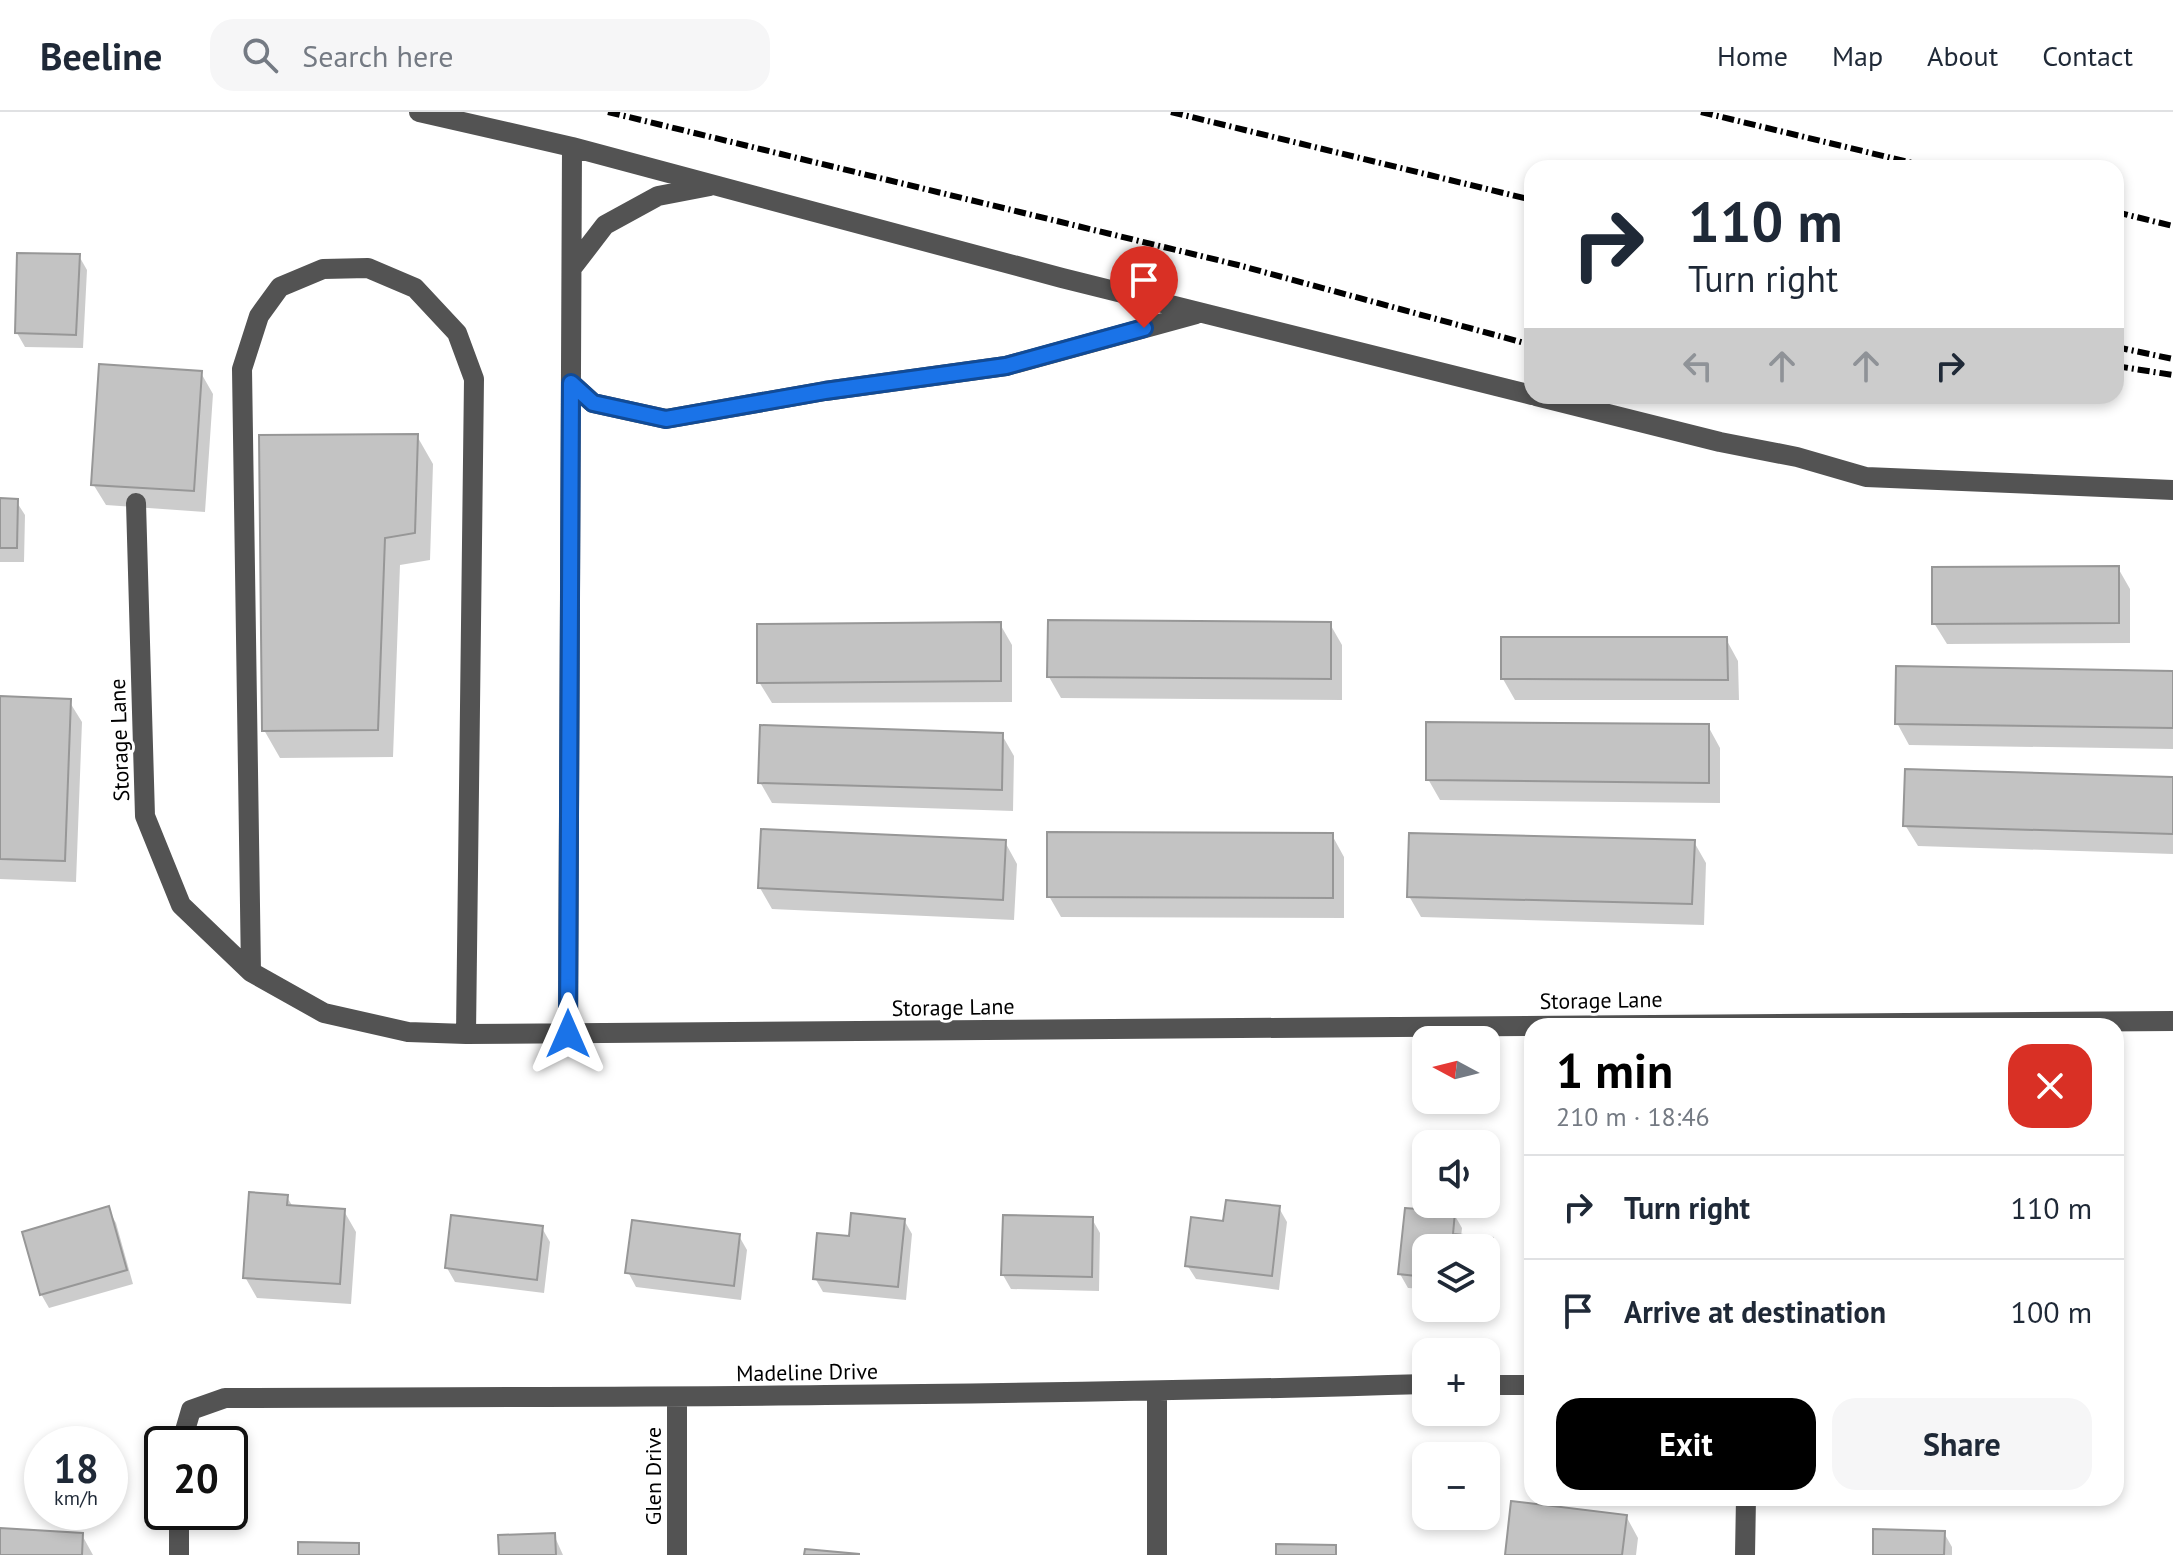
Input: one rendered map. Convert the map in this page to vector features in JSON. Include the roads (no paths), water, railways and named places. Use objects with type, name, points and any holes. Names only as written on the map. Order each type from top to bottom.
[{"type":"street","points":[[419,112],[572,147],[1200,313],[1524,394]]},
{"type":"street","points":[[568,1034],[572,147]]},
{"type":"street","points":[[572,268],[605,225],[658,196],[713,185]]},
{"type":"street","points":[[251,972],[242,369],[259,316],[280,287],[323,269],[368,268],[415,288],[457,333],[474,379],[466,1034]]},
{"type":"street","points":[[571,383],[593,403],[666,419],[825,391],[1006,366],[1200,313]]},
{"type":"street","points":[[1566,404],[1720,442],[1797,457],[1866,477],[2173,490]]},
{"type":"street","name":"Storage Lane","points":[[136,503],[145,816],[181,905],[251,972],[324,1013],[408,1032],[466,1034],[1524,1026]]},
{"type":"street","name":"Storage Lane","points":[[2124,1021],[2173,1021]]},
{"type":"street","name":"Madeline Drive","points":[[186,1426],[191,1410],[225,1398],[1157,1392],[1412,1384]]},
{"type":"street","points":[[1500,1385],[1524,1385]]},
{"type":"street","points":[[1157,1392],[1157,1555]]},
{"type":"street","name":"Glen Drive","points":[[677,1397],[677,1555]]},
{"type":"street","points":[[1745,1555],[1746,1506]]},
{"type":"street","points":[[179,1530],[179,1555]]},
{"type":"railway","points":[[608,112],[1238,265],[1524,343]]},
{"type":"railway","points":[[1171,112],[1524,198]]},
{"type":"railway","points":[[1701,112],[1900,160]]},
{"type":"railway","points":[[2124,214],[2173,226]]},
{"type":"railway","points":[[2124,349],[2173,359]]},
{"type":"railway","points":[[2124,367],[2173,375]]}]
